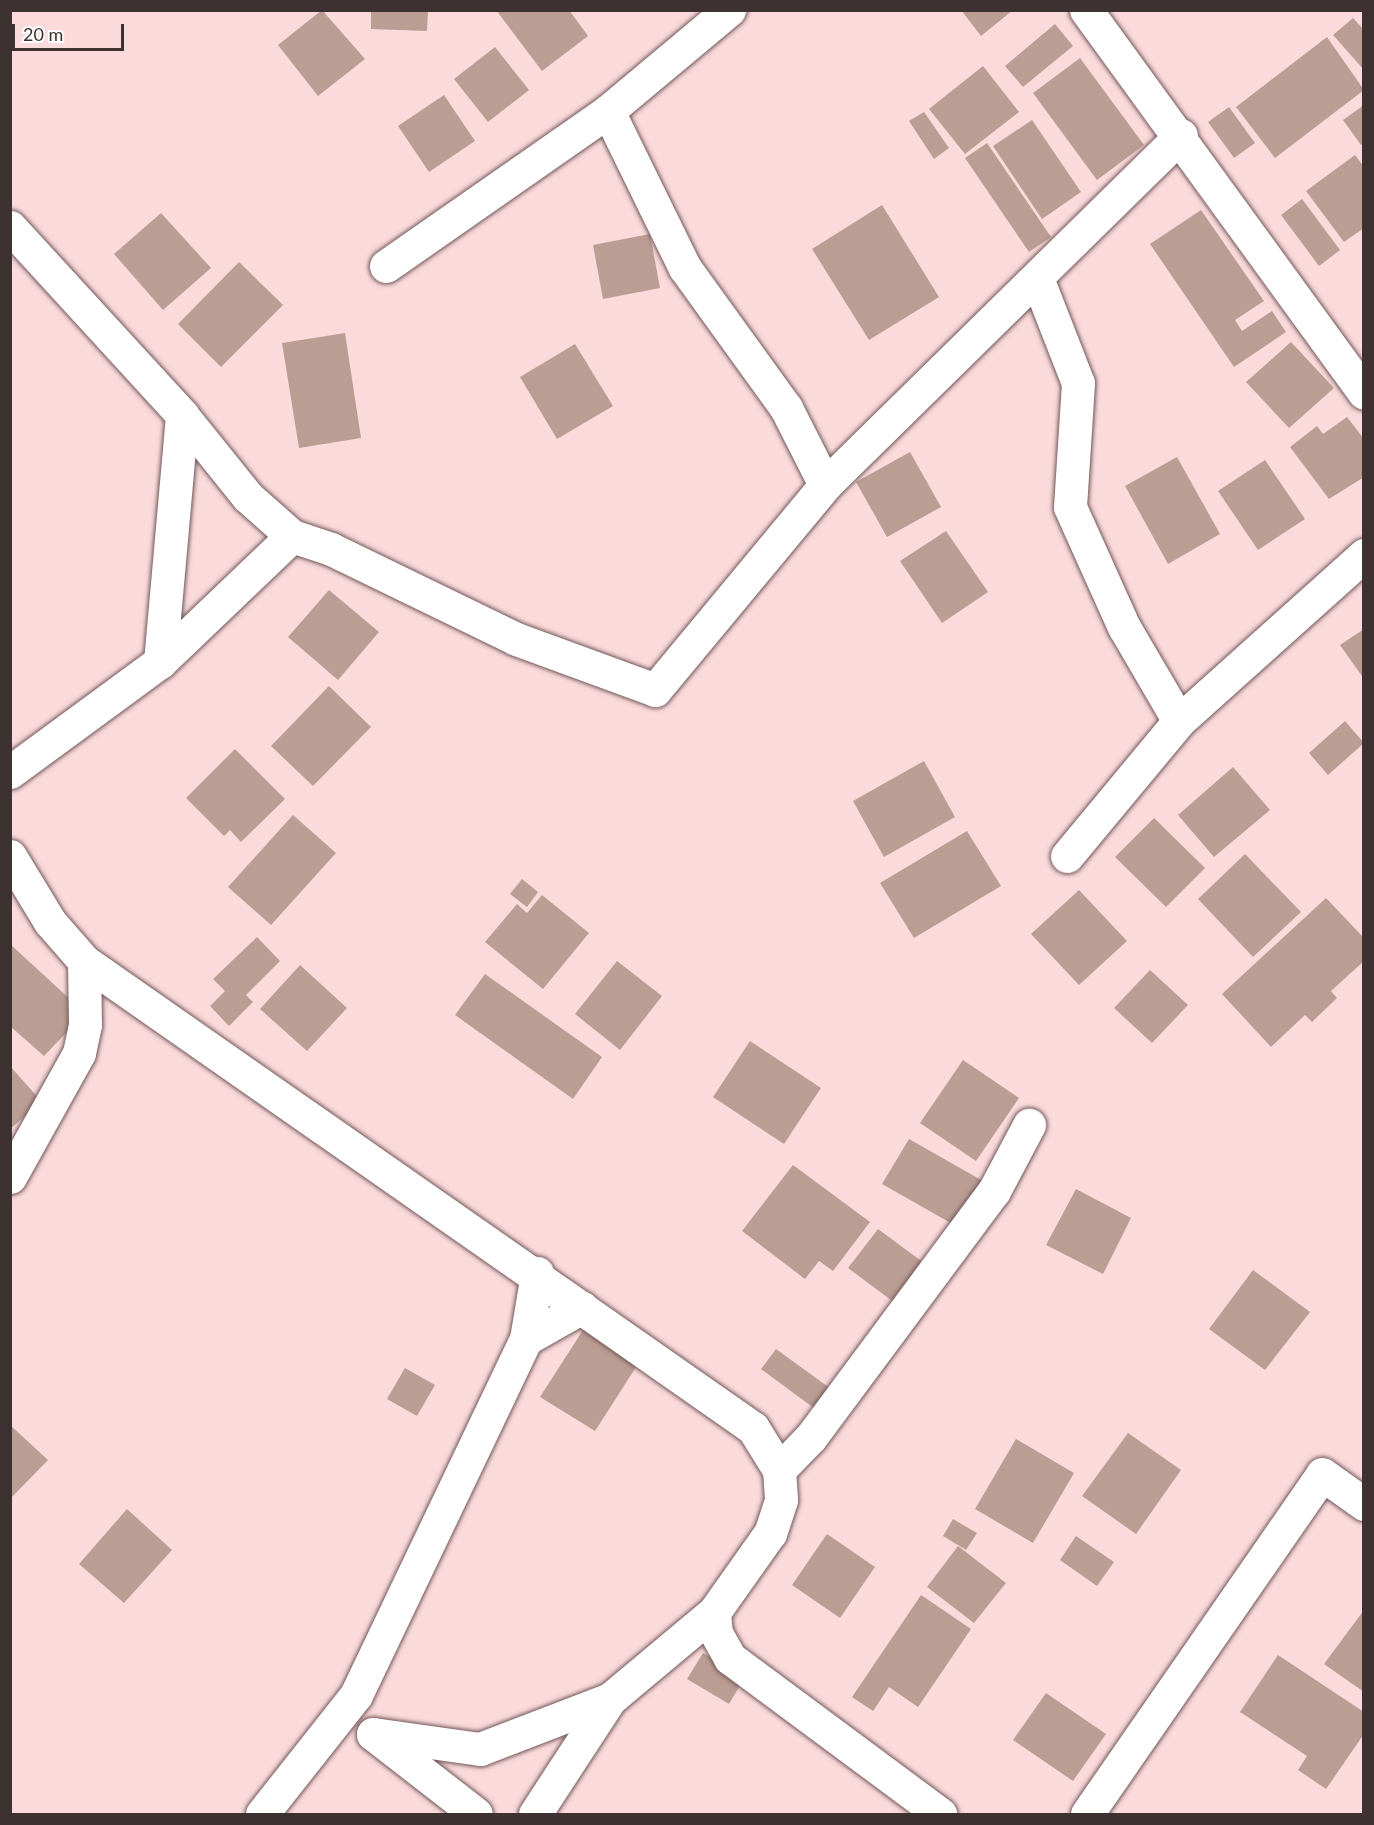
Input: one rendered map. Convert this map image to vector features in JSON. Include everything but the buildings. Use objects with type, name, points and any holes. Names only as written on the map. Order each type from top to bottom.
[{"type":"street","points":[[386,266],[608,111],[729,10]]},
{"type":"street","points":[[1086,10],[1181,135],[1364,393]]},
{"type":"street","points":[[608,111],[685,268],[786,408],[825,485]]},
{"type":"street","points":[[10,228],[182,415],[248,497],[292,536],[331,549],[516,639],[656,690],[825,485],[1181,135]]},
{"type":"street","points":[[1037,278],[1078,383],[1070,507],[1124,627],[1179,721]]},
{"type":"street","points":[[160,662],[182,415]]},
{"type":"street","points":[[10,772],[160,662],[292,536]]},
{"type":"street","points":[[1067,856],[1179,721],[1364,555]]},
{"type":"street","points":[[10,856],[50,922],[84,961],[537,1274],[753,1428],[779,1470],[781,1500],[770,1533],[714,1612],[610,1699],[535,1815]]},
{"type":"street","points":[[10,1177],[79,1053],[85,1025],[84,961]]},
{"type":"street","points":[[779,1470],[811,1437],[994,1191],[1029,1125]]},
{"type":"street","points":[[262,1815],[356,1695],[526,1339],[537,1274]]},
{"type":"street","points":[[526,1339],[582,1307]]},
{"type":"street","points":[[1087,1815],[1322,1474],[1364,1504]]},
{"type":"street","points":[[714,1612],[716,1634],[730,1658],[940,1815]]},
{"type":"street","points":[[356,1695],[373,1734],[476,1815]]},
{"type":"street","points":[[373,1734],[480,1749],[610,1699]]}]
